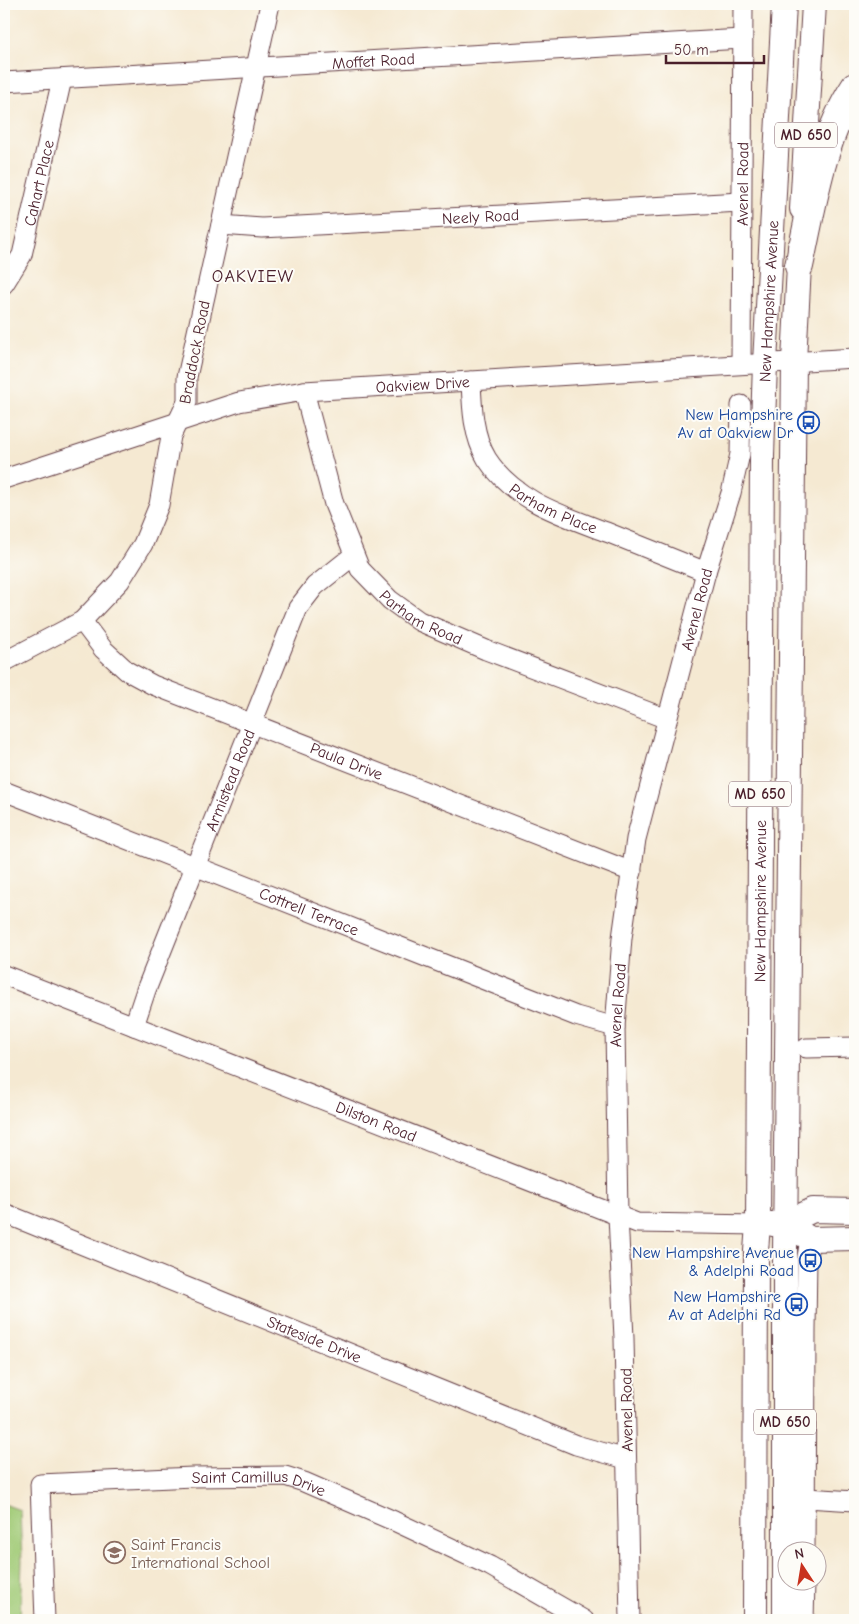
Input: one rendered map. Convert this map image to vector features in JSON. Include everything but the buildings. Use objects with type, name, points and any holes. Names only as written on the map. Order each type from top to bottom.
[{"type":"highway","points":[[799,266],[819,171],[847,100],[855,87]]},
{"type":"main road","name":"New Hampshire Avenue","points":[[755,1620],[762,456],[784,4]]},
{"type":"main road","name":"New Hampshire Avenue","points":[[785,1620],[786,1223],[794,361],[814,4]]},
{"type":"main road","points":[[758,1225],[786,1223],[813,1210],[855,1211]]},
{"type":"main road","points":[[786,1223],[810,1239],[855,1238]]},
{"type":"street","name":"Braddock Road","points":[[4,662],[82,621],[120,581],[143,544],[158,505],[172,436],[186,402],[186,378],[270,4]]},
{"type":"street","name":"Avenel Road","points":[[742,364],[743,4]]},
{"type":"street","name":"Moffet Road","points":[[4,82],[742,39]]},
{"type":"street","name":"Cahart Place","points":[[4,284],[22,255],[62,80]]},
{"type":"street","name":"Neely Road","points":[[221,225],[262,228],[741,202]]},
{"type":"street","name":"Oakview Drive","points":[[4,479],[179,420],[239,402],[304,391],[855,358]]},
{"type":"street","name":"Parham Place","points":[[471,381],[472,414],[478,437],[487,459],[512,488],[539,505],[706,572]]},
{"type":"street","name":"Parham Road","points":[[304,391],[334,504],[354,555],[360,569],[390,600],[419,621],[486,650],[667,719]]},
{"type":"street","name":"Avenel Road","points":[[630,1620],[624,1338],[618,1216],[615,1027],[622,938],[636,839],[706,572],[731,493],[740,454],[741,405]]},
{"type":"street","name":"Armistead Road","points":[[134,1026],[146,990],[298,608],[315,586],[354,555]]},
{"type":"street","name":"Paula Drive","points":[[82,621],[102,649],[127,671],[154,685],[632,872]]},
{"type":"street","name":"Cottrell Terrace","points":[[4,791],[576,1016],[615,1027]]},
{"type":"street","name":"Dilston Road","points":[[4,975],[637,1223],[758,1225]]},
{"type":"street","points":[[806,1048],[855,1047]]},
{"type":"street","name":"Stateside Drive","points":[[4,1214],[576,1445],[626,1459]]},
{"type":"street","points":[[805,1542],[807,1257],[810,1239]]},
{"type":"street","name":"Saint Camillus Drive","points":[[45,1620],[40,1484],[193,1477],[284,1476],[304,1482],[490,1566],[584,1620]]},
{"type":"street","points":[[806,1498],[855,1502]]},
{"type":"street","points":[[804,1620],[805,1592]]},
{"type":"green space","points":[[4,1504],[20,1510],[22,1561],[20,1620],[4,1620]]},
{"type":"place","name":"New Hampshire Av at Oakview Dr","points":[[809,423]]},
{"type":"place","name":"New Hampshire Avenue & Adelphi Road","points":[[810,1261]]},
{"type":"place","name":"New Hampshire Av at Adelphi Rd","points":[[797,1305]]},
{"type":"place","name":"Saint Francis International School","points":[[115,1553]]},
{"type":"district","name":"OAKVIEW","points":[[253,276]]}]
